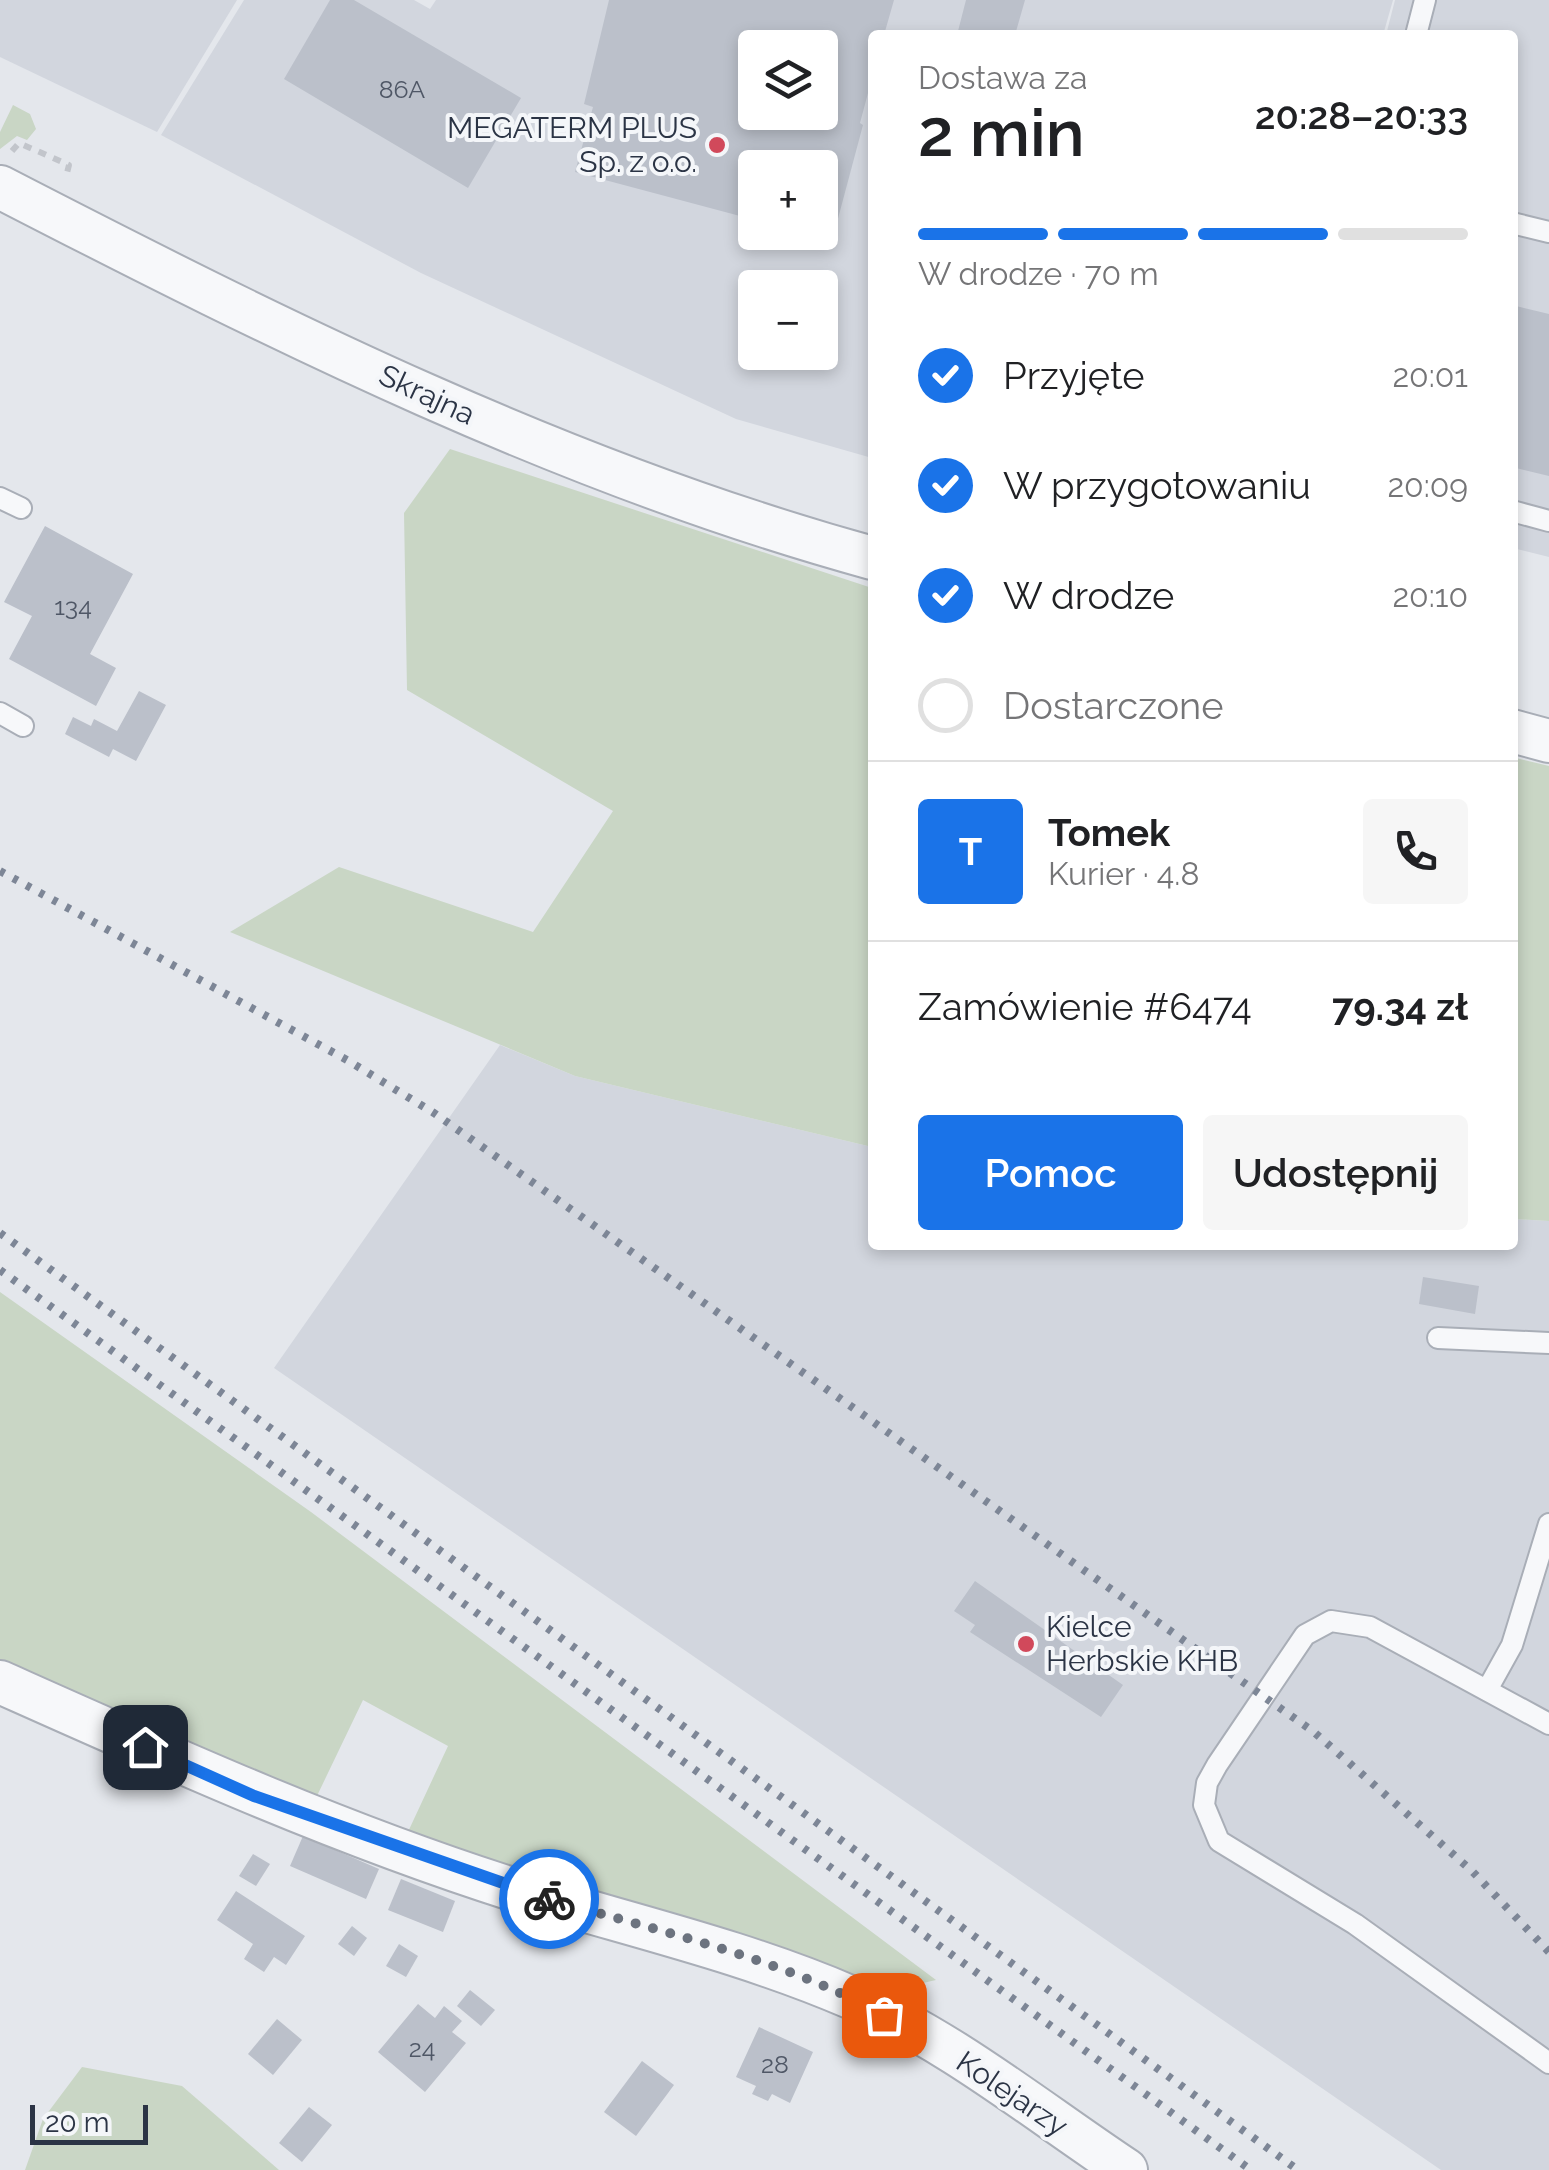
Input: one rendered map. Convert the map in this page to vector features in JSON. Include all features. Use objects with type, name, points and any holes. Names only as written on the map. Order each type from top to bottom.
[{"type":"street","name":"Skrajna","points":[[0,187],[506,432],[672,497],[868,557]]},
{"type":"street","points":[[1518,732],[1549,741]]},
{"type":"street","name":"Kolejarzy","points":[[0,1682],[254,1796],[511,1888],[689,1940],[852,1997],[949,2051],[1126,2170]]},
{"type":"lane","points":[[1417,30],[1425,0]]},
{"type":"lane","points":[[1518,224],[1549,232]]},
{"type":"lane","points":[[0,498],[20,508]]},
{"type":"lane","points":[[1518,513],[1549,521]]},
{"type":"lane","points":[[0,713],[24,726]]},
{"type":"lane","points":[[1438,1338],[1549,1343]]},
{"type":"lane","points":[[1487,1690],[1512,1645],[1549,1524]]},
{"type":"lane","points":[[1549,1724],[1370,1627],[1330,1621],[1305,1635],[1207,1783],[1204,1805],[1219,1841],[1355,1924],[1549,2062]]},
{"type":"shaded area","points":[[0,0],[237,0],[157,132],[0,57]]},
{"type":"shaded area","points":[[244,0],[414,0],[430,9],[436,0],[1393,0],[1384,30],[868,30],[868,457],[736,419],[421,273],[161,135]]},
{"type":"shaded area","points":[[1395,0],[1549,0],[1549,557],[1518,549],[1518,30],[1387,30]]},
{"type":"shaded area","points":[[500,1045],[575,1076],[868,1146],[868,1250],[1518,1250],[1518,1219],[1549,1221],[1549,2170],[1441,2170],[274,1368]]},
{"type":"green space","points":[[13,105],[30,114],[36,129],[27,140],[17,136],[0,149],[0,132]]},
{"type":"green space","points":[[450,449],[868,587],[868,1146],[575,1076],[230,932],[339,867],[533,932],[613,811],[407,690],[404,513]]},
{"type":"green space","points":[[1518,758],[1549,766],[1549,1221],[1518,1219]]},
{"type":"green space","points":[[0,1292],[311,1512],[936,1980],[884,1992],[407,1834],[448,1746],[363,1700],[315,1800],[0,1669]]},
{"type":"green space","points":[[82,2067],[182,2086],[279,2170],[25,2170],[43,2119]]},
{"type":"building","points":[[330,0],[354,0],[521,98],[468,188],[284,79]]},
{"type":"building","points":[[609,0],[894,0],[885,30],[868,30],[868,93],[860,123],[863,125],[838,219],[838,150],[738,150],[738,215],[575,172],[593,107],[584,104]]},
{"type":"building","points":[[966,0],[1025,0],[1016,30],[958,30]]},
{"type":"building","points":[[1518,306],[1549,314],[1549,476],[1518,468]]},
{"type":"building","points":[[45,526],[133,574],[90,654],[116,668],[96,706],[9,659],[32,616],[4,602]]},
{"type":"building","points":[[139,691],[166,705],[136,761],[113,749],[109,757],[65,734],[73,717],[91,726],[94,719],[117,731]]},
{"type":"building","points":[[1423,1277],[1479,1286],[1475,1314],[1419,1304]]},
{"type":"building","name":"Kielce Herbskie KHB","points":[[975,1581],[1123,1685],[1101,1717],[970,1632],[975,1625],[954,1611]]},
{"type":"building","points":[[303,1836],[379,1869],[366,1899],[290,1866]]},
{"type":"building","points":[[253,1854],[270,1864],[256,1886],[239,1876]]},
{"type":"building","points":[[401,1879],[455,1901],[443,1932],[388,1910]]},
{"type":"building","points":[[236,1891],[305,1936],[286,1965],[274,1957],[264,1972],[244,1959],[253,1944],[217,1920]]},
{"type":"building","points":[[352,1926],[367,1938],[354,1956],[338,1944]]},
{"type":"building","points":[[399,1944],[418,1956],[406,1977],[386,1966]]},
{"type":"building","points":[[470,1990],[495,2010],[481,2026],[457,2006]]},
{"type":"building","points":[[418,2004],[435,2018],[444,2006],[462,2021],[452,2032],[466,2043],[425,2092],[378,2052]]},
{"type":"building","points":[[277,2019],[302,2040],[273,2075],[248,2054]]},
{"type":"building","points":[[759,2027],[813,2052],[790,2103],[772,2094],[768,2101],[752,2094],[756,2086],[736,2077]]},
{"type":"building","points":[[642,2061],[674,2085],[636,2136],[604,2112]]},
{"type":"building","points":[[309,2107],[332,2125],[302,2162],[279,2143]]},
{"type":"railway","points":[[0,871],[347,1060],[434,1113],[1314,1732],[1472,1871],[1549,1952]]},
{"type":"railway","points":[[0,1233],[1298,2170]]},
{"type":"railway","points":[[0,1270],[1251,2170]]},
{"type":"way so far","points":[[549,1899],[689,1940],[852,1997],[884,2015]]},
{"type":"place","name":"MEGATERM PLUS Sp. z o.o.","points":[[717,145]]},
{"type":"place","name":"Kielce Herbskie KHB","points":[[1026,1644]]},
{"type":"route","points":[[145,1747],[254,1796],[549,1899]]}]
